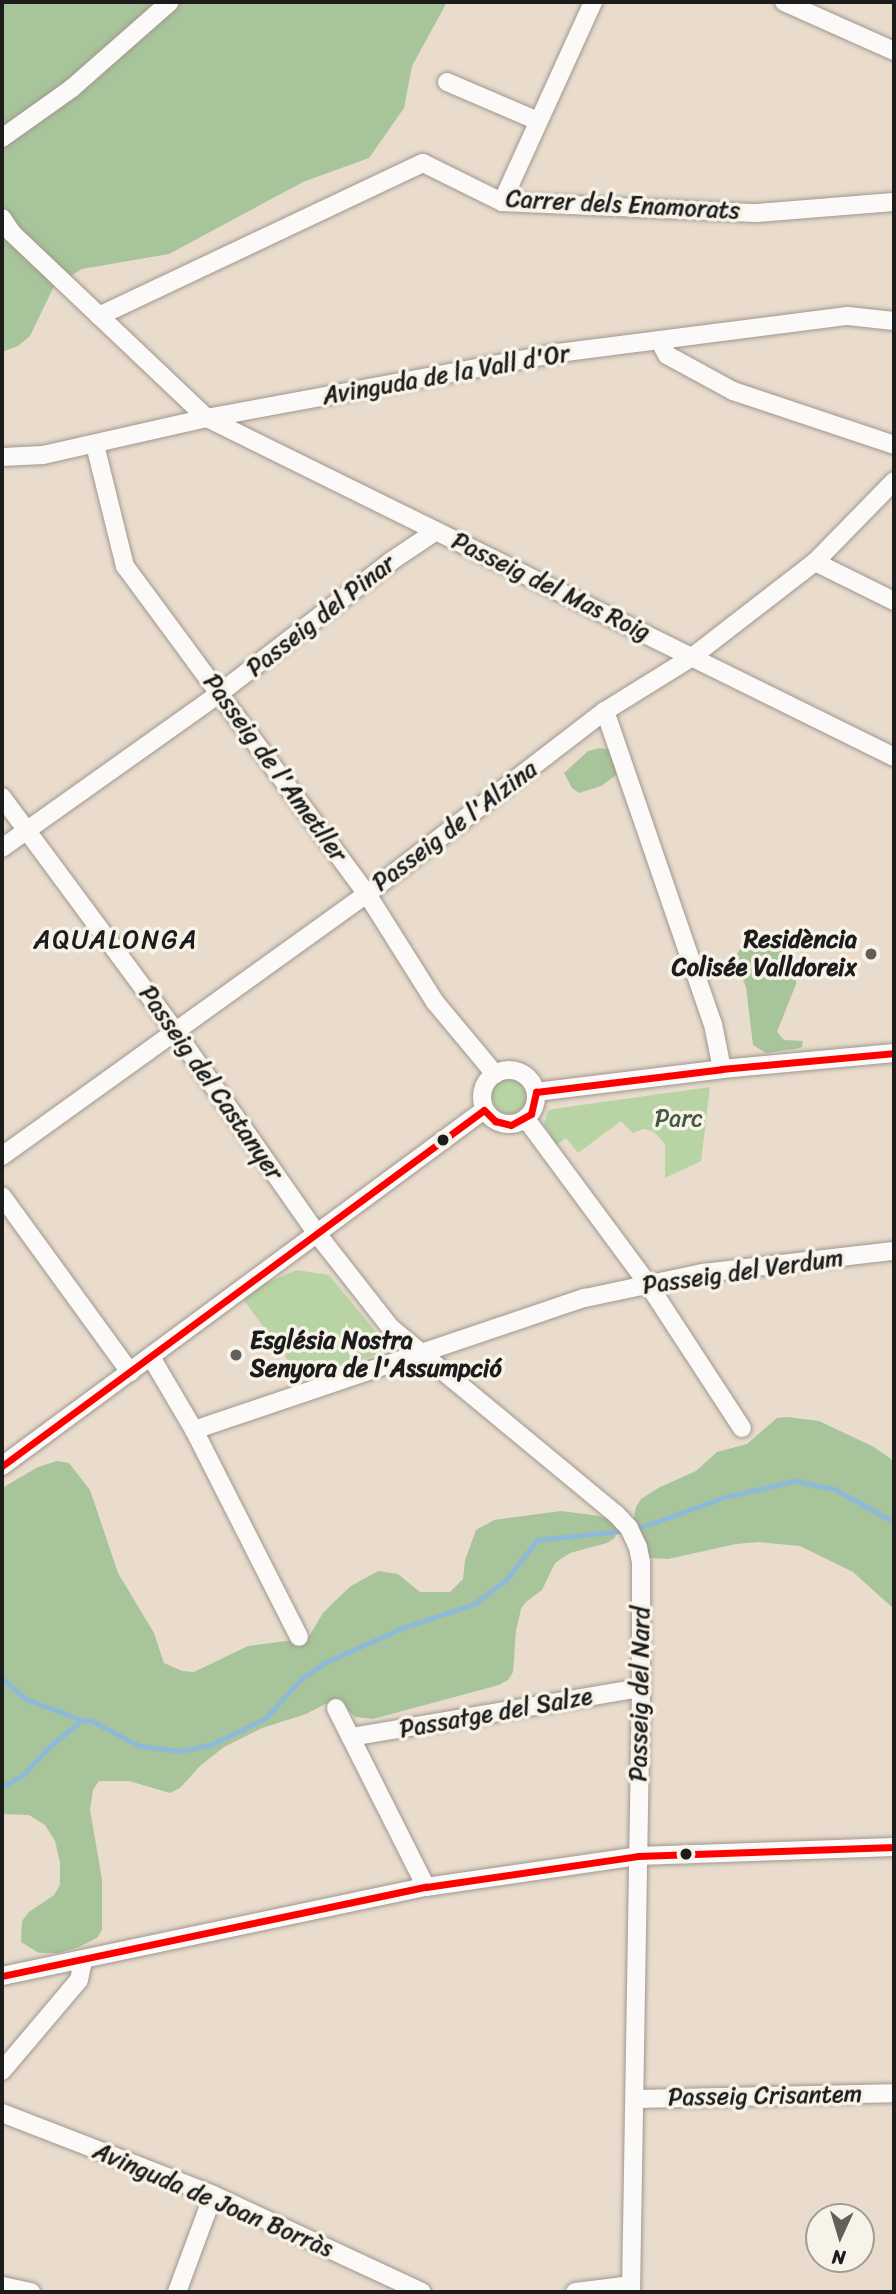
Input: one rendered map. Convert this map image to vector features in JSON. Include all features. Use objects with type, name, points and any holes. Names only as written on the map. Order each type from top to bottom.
[{"type":"street","points":[[2,138],[72,88],[170,2]]},
{"type":"street","points":[[502,202],[593,2]]},
{"type":"street","points":[[784,2],[894,51]]},
{"type":"street","points":[[447,82],[538,121]]},
{"type":"street","name":"Carrer dels Enamorats","points":[[99,316],[422,163],[502,202],[757,213],[894,202]]},
{"type":"street","name":"Passeig del Mas Roig","points":[[2,218],[12,233],[207,418],[894,757]]},
{"type":"street","name":"Avinguda de la Vall d'Or","points":[[2,457],[43,455],[207,418],[558,353],[848,316],[894,321]]},
{"type":"street","points":[[659,340],[667,355],[733,391],[894,445]]},
{"type":"street","name":"Passeig de l'Ametller","points":[[95,445],[125,566],[367,894],[435,1002],[495,1074]]},
{"type":"street","name":"Passeig de l'Alzina","points":[[2,1156],[367,894],[605,711],[691,657],[815,562],[894,481]]},
{"type":"street","name":"Passeig del Pinar","points":[[2,848],[220,694],[390,562],[436,530]]},
{"type":"street","points":[[815,562],[894,601]]},
{"type":"street","points":[[605,711],[713,1024],[722,1069]]},
{"type":"street","name":"Passeig del Castanyer","points":[[2,797],[175,1031],[318,1236]]},
{"type":"street","points":[[536,1092],[722,1069],[894,1053]]},
{"type":"street","points":[[512,1070],[521,1072],[528,1077],[536,1092],[535,1107],[526,1119],[503,1124],[484,1110],[484,1086],[495,1074],[512,1070]]},
{"type":"street","points":[[2,1466],[318,1236],[484,1110]]},
{"type":"street","points":[[526,1119],[648,1284],[743,1427]]},
{"type":"street","points":[[2,1196],[130,1372]]},
{"type":"street","name":"Passeig del Nard","points":[[318,1236],[391,1328],[616,1514],[629,1528],[638,1547],[641,1562],[641,1688],[631,2289]]},
{"type":"street","name":"Passeig del Verdum","points":[[194,1430],[585,1298],[703,1273],[894,1251]]},
{"type":"street","points":[[151,1357],[194,1430],[299,1637]]},
{"type":"street","name":"Passatge del Salze","points":[[351,1737],[641,1688]]},
{"type":"street","points":[[336,1708],[426,1887]]},
{"type":"street","points":[[2,1976],[426,1887],[638,1856],[894,1847]]},
{"type":"street","points":[[2,2071],[79,1980],[83,1961]]},
{"type":"street","name":"Passeig Crisantem","points":[[635,2099],[894,2092]]},
{"type":"street","name":"Avinguda de Joan Borràs","points":[[2,2113],[213,2195],[422,2292]]},
{"type":"street","points":[[177,2292],[213,2195]]},
{"type":"street","points":[[2,2286],[32,2292]]},
{"type":"street","points":[[575,2292],[631,2289]]},
{"type":"green space","points":[[447,2],[412,66],[404,108],[369,158],[303,182],[169,254],[82,269],[54,286],[30,336],[18,346],[2,352],[2,4]]},
{"type":"green space","points":[[600,748],[613,750],[619,773],[601,786],[579,793],[572,788],[564,773],[588,751]]},
{"type":"green space","points":[[754,943],[780,948],[796,967],[796,984],[777,1032],[784,1040],[803,1041],[802,1047],[766,1053],[753,1045],[746,987],[734,959],[740,949]]},
{"type":"green space","points":[[510,1078],[523,1083],[528,1096],[523,1109],[510,1114],[497,1109],[492,1096],[497,1083]]},
{"type":"green space","name":"Parc","points":[[710,1087],[701,1161],[665,1178],[665,1144],[653,1131],[643,1129],[633,1133],[621,1121],[578,1153],[566,1138],[556,1145],[544,1124],[548,1111],[553,1109]]},
{"type":"green space","points":[[296,1270],[329,1275],[391,1350],[301,1378],[240,1295]]},
{"type":"green space","points":[[777,1418],[819,1421],[874,1447],[891,1459],[894,1466],[894,1609],[853,1572],[800,1546],[758,1542],[736,1544],[668,1559],[650,1558],[643,1552],[632,1526],[636,1507],[641,1499],[696,1471],[717,1452],[747,1444]]},
{"type":"green space","points":[[57,1461],[69,1463],[90,1490],[118,1573],[154,1633],[164,1663],[182,1671],[194,1672],[248,1646],[308,1638],[323,1613],[337,1599],[351,1586],[378,1571],[398,1574],[420,1592],[450,1592],[463,1579],[465,1560],[476,1530],[494,1520],[561,1511],[600,1516],[610,1520],[617,1528],[615,1538],[607,1543],[570,1553],[555,1563],[542,1590],[521,1609],[516,1631],[513,1672],[508,1680],[499,1685],[373,1719],[355,1717],[342,1703],[333,1700],[306,1714],[262,1728],[224,1747],[200,1766],[180,1788],[170,1793],[129,1781],[99,1781],[93,1790],[90,1810],[102,1879],[102,1930],[97,1938],[79,1947],[59,1953],[39,1953],[21,1942],[22,1921],[29,1912],[54,1895],[60,1885],[60,1862],[55,1841],[45,1825],[29,1815],[2,1814],[2,1488],[38,1467]]},
{"type":"waterway","points":[[639,1528],[725,1497],[795,1481],[835,1489],[894,1522]]},
{"type":"waterway","points":[[2,1787],[23,1775],[50,1746],[82,1720],[92,1721],[140,1746],[181,1751],[210,1745],[266,1718],[300,1680],[324,1663],[405,1627],[474,1604],[506,1580],[537,1540],[620,1531]]},
{"type":"waterway","points":[[2,1678],[26,1699],[82,1720]]},
{"type":"transit line","points":[[2,1466],[484,1110],[495,1121],[511,1125],[531,1114],[536,1092],[722,1069],[894,1053]]},
{"type":"transit line","points":[[2,1976],[426,1887],[638,1856],[894,1847]]},
{"type":"place","name":"Residència Colisée Valldoreix","points":[[871,954]]},
{"type":"place","name":"Església Nostra Senyora de l'Assumpció","points":[[236,1355]]},
{"type":"district","name":"AQUALONGA","points":[[116,940]]}]
